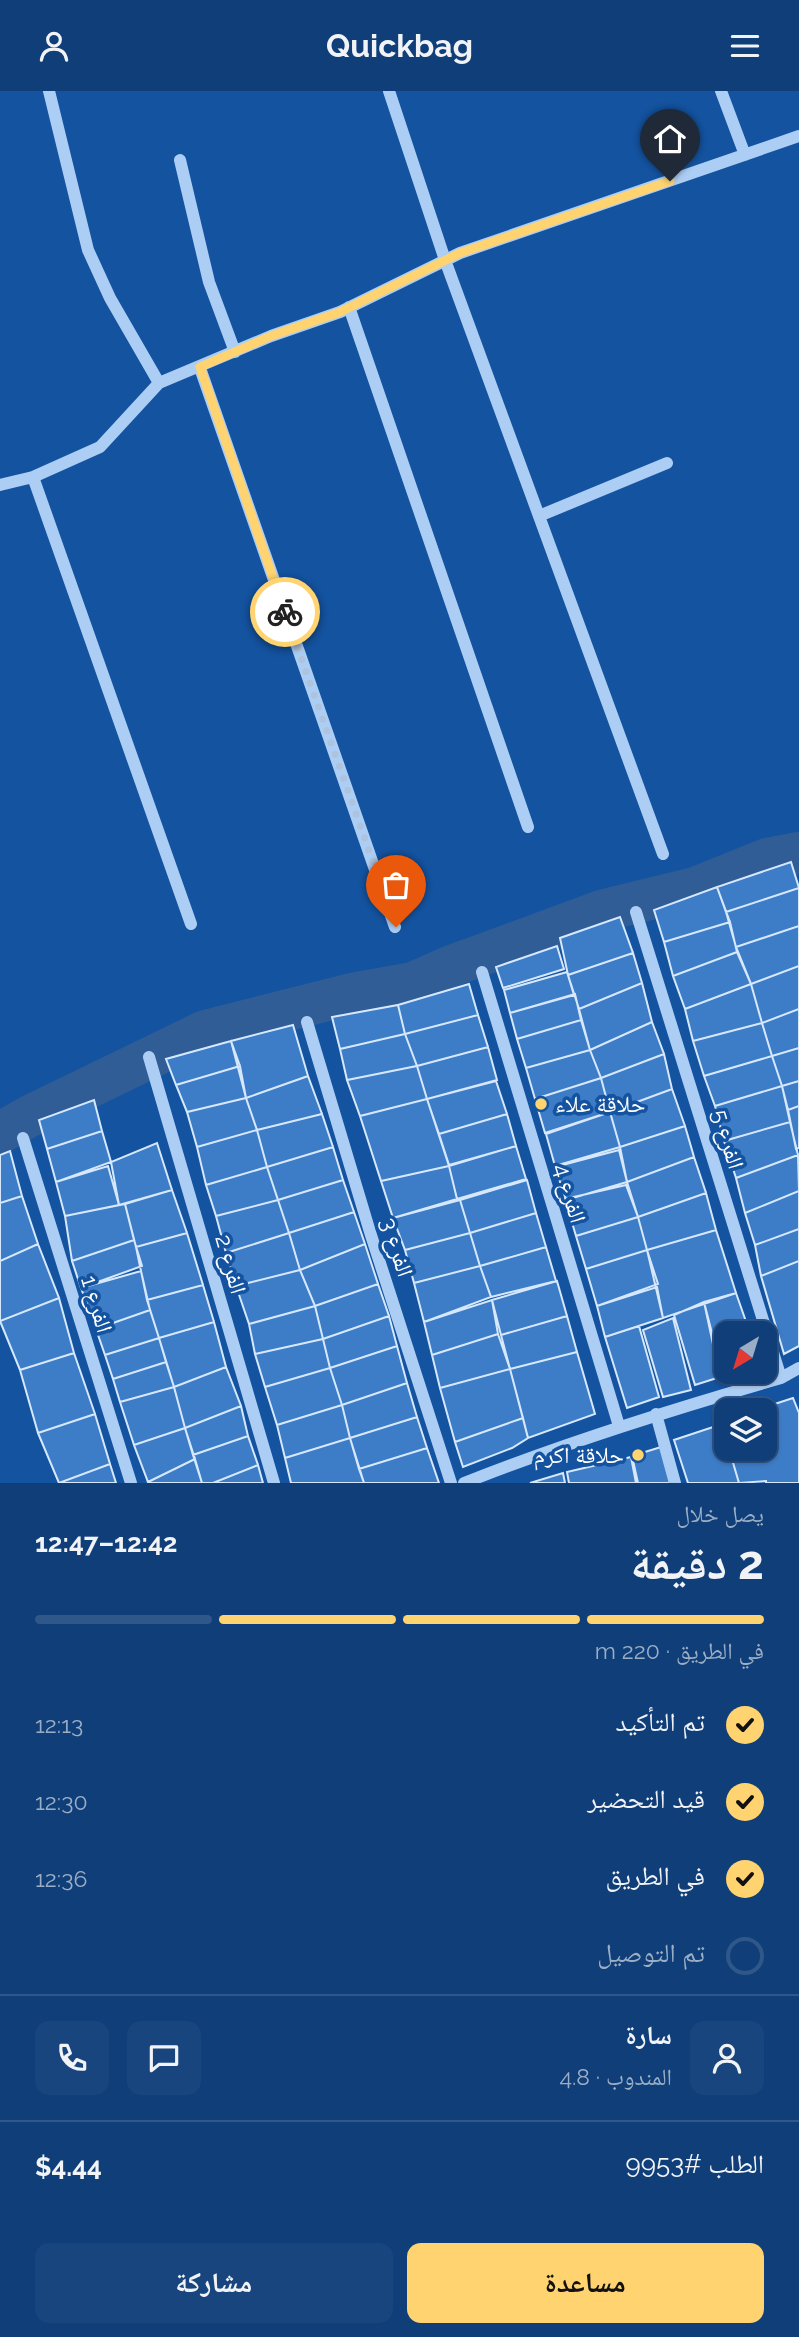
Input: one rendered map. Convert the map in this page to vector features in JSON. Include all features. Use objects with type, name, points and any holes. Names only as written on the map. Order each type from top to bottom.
[{"type":"street","points":[[49,91],[88,250],[110,298],[159,383]]},
{"type":"street","points":[[389,91],[445,261],[663,854]]},
{"type":"street","points":[[721,91],[745,155]]},
{"type":"street","points":[[0,485],[33,477],[100,447],[159,383],[349,307],[445,261],[537,226],[799,136]]},
{"type":"street","points":[[180,160],[209,282],[235,352]]},
{"type":"street","points":[[349,307],[528,827]]},
{"type":"street","points":[[200,367],[396,927]]},
{"type":"street","points":[[539,516],[667,463]]},
{"type":"street","points":[[33,477],[191,924]]},
{"type":"street","name":"الفرع 5","points":[[636,912],[780,1378]]},
{"type":"street","name":"الفرع 4","points":[[482,972],[619,1426]]},
{"type":"street","name":"الفرع 3","points":[[307,1023],[370,1232],[451,1483]]},
{"type":"street","name":"الفرع 2","points":[[149,1057],[274,1483]]},
{"type":"street","name":"الفرع 1","points":[[23,1138],[131,1483]]},
{"type":"street","points":[[464,1483],[534,1455],[656,1414],[780,1378],[799,1368]]},
{"type":"street","points":[[656,1414],[675,1483]]},
{"type":"building","points":[[791,862],[799,888],[726,912],[717,887]]},
{"type":"building","points":[[717,887],[730,922],[664,942],[654,910]]},
{"type":"building","points":[[799,888],[799,926],[736,947],[726,912]]},
{"type":"building","points":[[620,917],[633,953],[568,975],[560,938]]},
{"type":"building","points":[[730,922],[737,952],[673,976],[664,942]]},
{"type":"building","points":[[799,926],[799,966],[751,984],[736,947]]},
{"type":"building","points":[[557,946],[564,969],[503,988],[496,967]]},
{"type":"building","points":[[737,952],[751,984],[685,1009],[673,976]]},
{"type":"building","points":[[633,953],[642,983],[579,1009],[568,975]]},
{"type":"building","points":[[799,966],[799,1009],[762,1023],[751,984]]},
{"type":"building","points":[[567,972],[574,995],[510,1013],[504,990]]},
{"type":"building","points":[[642,983],[652,1022],[590,1050],[579,1009]]},
{"type":"building","points":[[469,984],[478,1015],[405,1034],[398,1005]]},
{"type":"building","points":[[751,984],[762,1023],[693,1041],[685,1009]]},
{"type":"building","points":[[575,994],[581,1020],[517,1039],[510,1013]]},
{"type":"building","points":[[398,1005],[405,1034],[340,1049],[332,1017]]},
{"type":"building","points":[[799,1009],[799,1048],[772,1056],[762,1023]]},
{"type":"building","points":[[478,1015],[488,1047],[417,1066],[405,1034]]},
{"type":"building","points":[[581,1020],[590,1050],[526,1068],[517,1039]]},
{"type":"building","points":[[652,1022],[664,1054],[601,1078],[590,1050]]},
{"type":"building","points":[[762,1023],[772,1056],[704,1076],[693,1041]]},
{"type":"building","points":[[293,1025],[308,1076],[246,1098],[231,1041]]},
{"type":"building","points":[[405,1034],[417,1066],[347,1080],[340,1049]]},
{"type":"building","points":[[231,1041],[240,1066],[176,1085],[166,1059]]},
{"type":"building","points":[[488,1047],[497,1080],[427,1099],[417,1066]]},
{"type":"building","points":[[799,1048],[799,1081],[782,1086],[772,1056]]},
{"type":"building","points":[[590,1050],[601,1078],[535,1099],[526,1068]]},
{"type":"building","points":[[664,1054],[672,1089],[610,1112],[601,1078]]},
{"type":"building","points":[[772,1056],[782,1086],[715,1106],[704,1076]]},
{"type":"building","points":[[240,1066],[246,1098],[187,1112],[176,1085]]},
{"type":"building","points":[[417,1066],[427,1099],[360,1116],[347,1080]]},
{"type":"building","points":[[308,1076],[322,1114],[257,1130],[246,1098]]},
{"type":"building","points":[[601,1078],[610,1112],[545,1133],[535,1099]]},
{"type":"building","points":[[496,1081],[507,1114],[439,1134],[427,1099]]},
{"type":"building","points":[[799,1081],[799,1106],[788,1110],[782,1086]]},
{"type":"building","points":[[782,1086],[790,1122],[724,1141],[715,1106]]},
{"type":"building","points":[[672,1089],[685,1126],[620,1147],[610,1112]]},
{"type":"building","points":[[246,1098],[257,1130],[197,1147],[187,1112]]},
{"type":"building","points":[[427,1099],[449,1166],[381,1181],[360,1116]]},
{"type":"building","points":[[94,1100],[102,1131],[47,1149],[39,1120]]},
{"type":"building","points":[[799,1106],[799,1148],[796,1149],[788,1110]]},
{"type":"building","points":[[610,1112],[620,1147],[555,1166],[546,1134]]},
{"type":"building","points":[[322,1114],[333,1147],[267,1167],[257,1130]]},
{"type":"building","points":[[507,1114],[516,1146],[449,1165],[439,1134]]},
{"type":"building","points":[[790,1122],[798,1155],[736,1178],[724,1141]]},
{"type":"building","points":[[685,1126],[694,1157],[627,1182],[620,1147]]},
{"type":"building","points":[[257,1130],[267,1167],[206,1185],[197,1147]]},
{"type":"building","points":[[102,1131],[111,1162],[56,1182],[47,1149]]},
{"type":"building","points":[[157,1143],[172,1190],[119,1205],[111,1162]]},
{"type":"building","points":[[516,1146],[526,1179],[457,1199],[449,1166]]},
{"type":"building","points":[[333,1147],[343,1180],[278,1200],[267,1167]]},
{"type":"building","points":[[619,1150],[627,1182],[566,1200],[555,1167]]},
{"type":"building","points":[[10,1151],[22,1196],[0,1203],[0,1155]]},
{"type":"building","points":[[798,1155],[799,1191],[745,1213],[736,1178]]},
{"type":"building","points":[[694,1157],[706,1193],[638,1217],[627,1182]]},
{"type":"building","points":[[108,1166],[119,1205],[65,1216],[56,1182]]},
{"type":"building","points":[[449,1166],[457,1199],[393,1218],[381,1181]]},
{"type":"building","points":[[267,1167],[278,1200],[216,1216],[206,1185]]},
{"type":"building","points":[[343,1180],[354,1212],[289,1233],[278,1200]]},
{"type":"building","points":[[527,1180],[536,1213],[470,1233],[460,1200]]},
{"type":"building","points":[[626,1185],[638,1217],[576,1236],[565,1199]]},
{"type":"building","points":[[172,1190],[187,1233],[136,1247],[125,1204]]},
{"type":"building","points":[[799,1191],[799,1229],[755,1245],[745,1213]]},
{"type":"building","points":[[706,1193],[716,1230],[647,1250],[638,1217]]},
{"type":"building","points":[[22,1196],[38,1244],[0,1261],[0,1203]]},
{"type":"building","points":[[278,1200],[289,1233],[226,1253],[216,1216]]},
{"type":"building","points":[[460,1200],[470,1233],[405,1250],[393,1218]]},
{"type":"building","points":[[125,1204],[134,1240],[72,1261],[65,1216]]},
{"type":"building","points":[[354,1212],[365,1244],[300,1270],[289,1233]]},
{"type":"building","points":[[536,1213],[546,1247],[480,1266],[470,1233]]},
{"type":"building","points":[[638,1217],[647,1250],[586,1269],[576,1236]]},
{"type":"building","points":[[799,1229],[799,1261],[761,1276],[755,1245]]},
{"type":"building","points":[[716,1230],[736,1293],[663,1318],[647,1250]]},
{"type":"building","points":[[187,1233],[203,1285],[147,1300],[136,1247]]},
{"type":"building","points":[[289,1233],[300,1270],[236,1286],[226,1253]]},
{"type":"building","points":[[470,1233],[480,1266],[414,1283],[405,1250]]},
{"type":"building","points":[[134,1240],[142,1266],[81,1288],[72,1261]]},
{"type":"building","points":[[38,1244],[59,1298],[0,1321],[0,1261]]},
{"type":"building","points":[[365,1244],[378,1284],[315,1306],[300,1270]]},
{"type":"building","points":[[546,1247],[556,1281],[491,1297],[480,1266]]},
{"type":"building","points":[[647,1250],[658,1284],[597,1306],[586,1269]]},
{"type":"building","points":[[799,1261],[799,1346],[784,1354],[777,1321],[774,1321],[761,1276]]},
{"type":"building","points":[[480,1266],[491,1297],[424,1322],[414,1283]]},
{"type":"building","points":[[300,1270],[315,1306],[249,1324],[236,1286]]},
{"type":"building","points":[[141,1271],[150,1310],[96,1329],[81,1288]]},
{"type":"building","points":[[557,1281],[567,1316],[501,1335],[492,1300]]},
{"type":"building","points":[[378,1284],[389,1316],[323,1339],[315,1306]]},
{"type":"building","points":[[203,1285],[214,1322],[159,1338],[147,1300]]},
{"type":"building","points":[[657,1287],[663,1318],[605,1337],[597,1306]]},
{"type":"building","points":[[736,1293],[746,1321],[714,1321],[714,1341],[704,1302]]},
{"type":"building","points":[[59,1298],[74,1353],[20,1370],[0,1321]]},
{"type":"building","points":[[492,1300],[498,1334],[432,1355],[424,1322]]},
{"type":"building","points":[[704,1302],[714,1349],[714,1379],[695,1385],[674,1315]]},
{"type":"building","points":[[315,1306],[323,1339],[255,1354],[249,1324]]},
{"type":"building","points":[[150,1310],[159,1338],[105,1355],[96,1329]]},
{"type":"building","points":[[389,1316],[397,1346],[330,1368],[323,1339]]},
{"type":"building","points":[[567,1316],[577,1352],[510,1369],[501,1335]]},
{"type":"building","points":[[673,1318],[691,1390],[663,1397],[643,1330]]},
{"type":"building","points":[[214,1322],[226,1367],[174,1387],[159,1338]]},
{"type":"building","points":[[639,1326],[659,1397],[627,1408],[605,1337]]},
{"type":"building","points":[[498,1334],[510,1369],[440,1388],[432,1355]]},
{"type":"building","points":[[159,1338],[166,1362],[113,1379],[105,1355]]},
{"type":"building","points":[[323,1339],[330,1368],[265,1387],[255,1354]]},
{"type":"building","points":[[397,1346],[407,1383],[342,1405],[330,1368]]},
{"type":"building","points":[[577,1352],[595,1414],[528,1438],[510,1369]]},
{"type":"building","points":[[74,1353],[95,1414],[38,1433],[20,1370]]},
{"type":"building","points":[[166,1362],[174,1387],[120,1402],[113,1379]]},
{"type":"building","points":[[226,1367],[241,1406],[185,1428],[174,1387]]},
{"type":"building","points":[[330,1368],[342,1405],[277,1425],[265,1387]]},
{"type":"building","points":[[510,1369],[523,1418],[455,1442],[440,1388]]},
{"type":"building","points":[[407,1383],[417,1417],[350,1438],[342,1405]]},
{"type":"building","points":[[174,1387],[185,1428],[134,1445],[120,1402]]},
{"type":"building","points":[[793,1398],[799,1413],[799,1483],[739,1483],[733,1461],[777,1461],[777,1403]]},
{"type":"building","points":[[342,1405],[350,1438],[285,1458],[277,1425]]},
{"type":"building","points":[[241,1406],[248,1436],[193,1455],[185,1428]]},
{"type":"building","points":[[95,1414],[110,1464],[59,1483],[38,1433]]},
{"type":"building","points":[[417,1417],[427,1448],[359,1469],[350,1438]]},
{"type":"building","points":[[523,1418],[528,1438],[512,1448],[463,1467],[455,1442]]},
{"type":"building","points":[[714,1427],[714,1461],[733,1461],[739,1483],[688,1483],[674,1440]]},
{"type":"building","points":[[185,1428],[195,1459],[148,1482],[134,1445]]},
{"type":"building","points":[[248,1436],[258,1465],[213,1483],[202,1483],[193,1455]]},
{"type":"building","points":[[350,1438],[364,1483],[291,1483],[285,1458]]},
{"type":"building","points":[[661,1447],[671,1483],[638,1483],[632,1456]]},
{"type":"building","points":[[427,1448],[439,1483],[364,1483],[359,1469]]},
{"type":"building","points":[[631,1457],[636,1483],[569,1483],[567,1472]]},
{"type":"building","points":[[195,1459],[202,1483],[148,1482]]},
{"type":"building","points":[[110,1464],[116,1483],[59,1483]]},
{"type":"building","points":[[258,1465],[263,1483],[213,1483]]},
{"type":"building","points":[[563,1473],[565,1483],[530,1483]]},
{"type":"waterway","points":[[0,1133],[205,1031],[351,994],[413,983],[601,911],[695,888],[767,859],[799,853]]},
{"type":"way so far","points":[[285,612],[396,927]]},
{"type":"place","name":"حلاقة علاء","points":[[541,1104]]},
{"type":"place","name":"حلاقة اكرم","points":[[638,1455]]},
{"type":"route","points":[[285,612],[200,367],[271,336],[340,312],[460,253],[670,181]]}]
